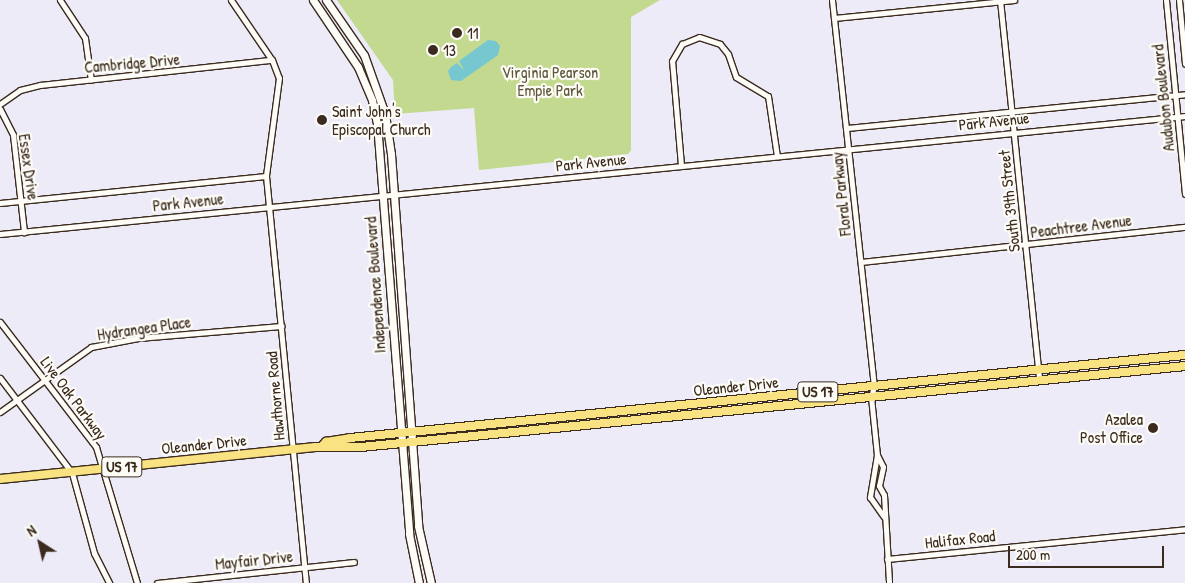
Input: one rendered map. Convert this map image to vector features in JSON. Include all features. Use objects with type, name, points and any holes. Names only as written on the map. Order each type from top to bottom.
[{"type":"main road","name":"Independence Boulevard","points":[[313,0],[346,45],[368,88],[377,123],[409,534],[419,583]]},
{"type":"main road","name":"Independence Boulevard","points":[[326,0],[364,55],[383,102],[394,194],[418,526],[431,583]]},
{"type":"main road","name":"Oleander Drive","points":[[322,446],[326,442],[400,433],[1185,355]]},
{"type":"main road","name":"Oleander Drive","points":[[0,479],[322,446],[330,449],[401,443],[1185,366]]},
{"type":"street","points":[[60,0],[86,38],[91,80]]},
{"type":"street","name":"Hawthorne Road","points":[[231,0],[272,60],[280,86],[266,176],[306,583]]},
{"type":"street","name":"Floral Parkway","points":[[832,0],[874,386]]},
{"type":"street","points":[[834,18],[1014,0]]},
{"type":"street","name":"Audubon Boulevard","points":[[1166,0],[1185,194]]},
{"type":"street","name":"Audubon Boulevard","points":[[1179,0],[1185,64]]},
{"type":"street","name":"South 39th Street","points":[[1000,1],[1039,380]]},
{"type":"street","points":[[681,165],[671,63],[682,44],[699,37],[720,44],[728,54],[736,77],[768,96],[777,156]]},
{"type":"street","name":"Cambridge Drive","points":[[0,104],[27,88],[272,60]]},
{"type":"street","name":"Park Avenue","points":[[847,128],[1185,94]]},
{"type":"street","name":"Essex Drive","points":[[0,109],[13,135],[22,201],[24,232]]},
{"type":"street","name":"Park Avenue","points":[[0,234],[1185,116]]},
{"type":"street","name":"Park Avenue","points":[[0,203],[266,176]]},
{"type":"street","name":"Peachtree Avenue","points":[[861,262],[1185,227]]},
{"type":"street","name":"Live Oak Parkway","points":[[0,322],[94,442],[104,468],[136,583]]},
{"type":"street","name":"Hydrangea Place","points":[[0,412],[91,347],[281,326]]},
{"type":"street","points":[[0,378],[70,472],[94,553],[109,583]]},
{"type":"street","points":[[874,386],[871,397],[877,455],[870,497],[884,517]]},
{"type":"street","points":[[877,455],[883,467],[879,486],[884,495],[889,583]]},
{"type":"street","name":"Halifax Road","points":[[887,559],[1185,530]]},
{"type":"street","name":"Mayfair Drive","points":[[157,583],[354,562]]},
{"type":"green space","name":"Virginia Pearson Empie Park","points":[[337,0],[660,0],[631,17],[631,150],[628,154],[479,170],[474,108],[395,114],[393,80]]},
{"type":"water","points":[[488,40],[496,41],[500,46],[498,55],[461,81],[451,80],[448,71],[451,67],[457,63],[464,70],[459,61]]},
{"type":"place","name":"11","points":[[457,33]]},
{"type":"place","name":"13","points":[[433,50]]},
{"type":"place","name":"Saint John's Episcopal Church","points":[[322,120]]},
{"type":"place","name":"Azalea Post Office","points":[[1153,428]]}]
